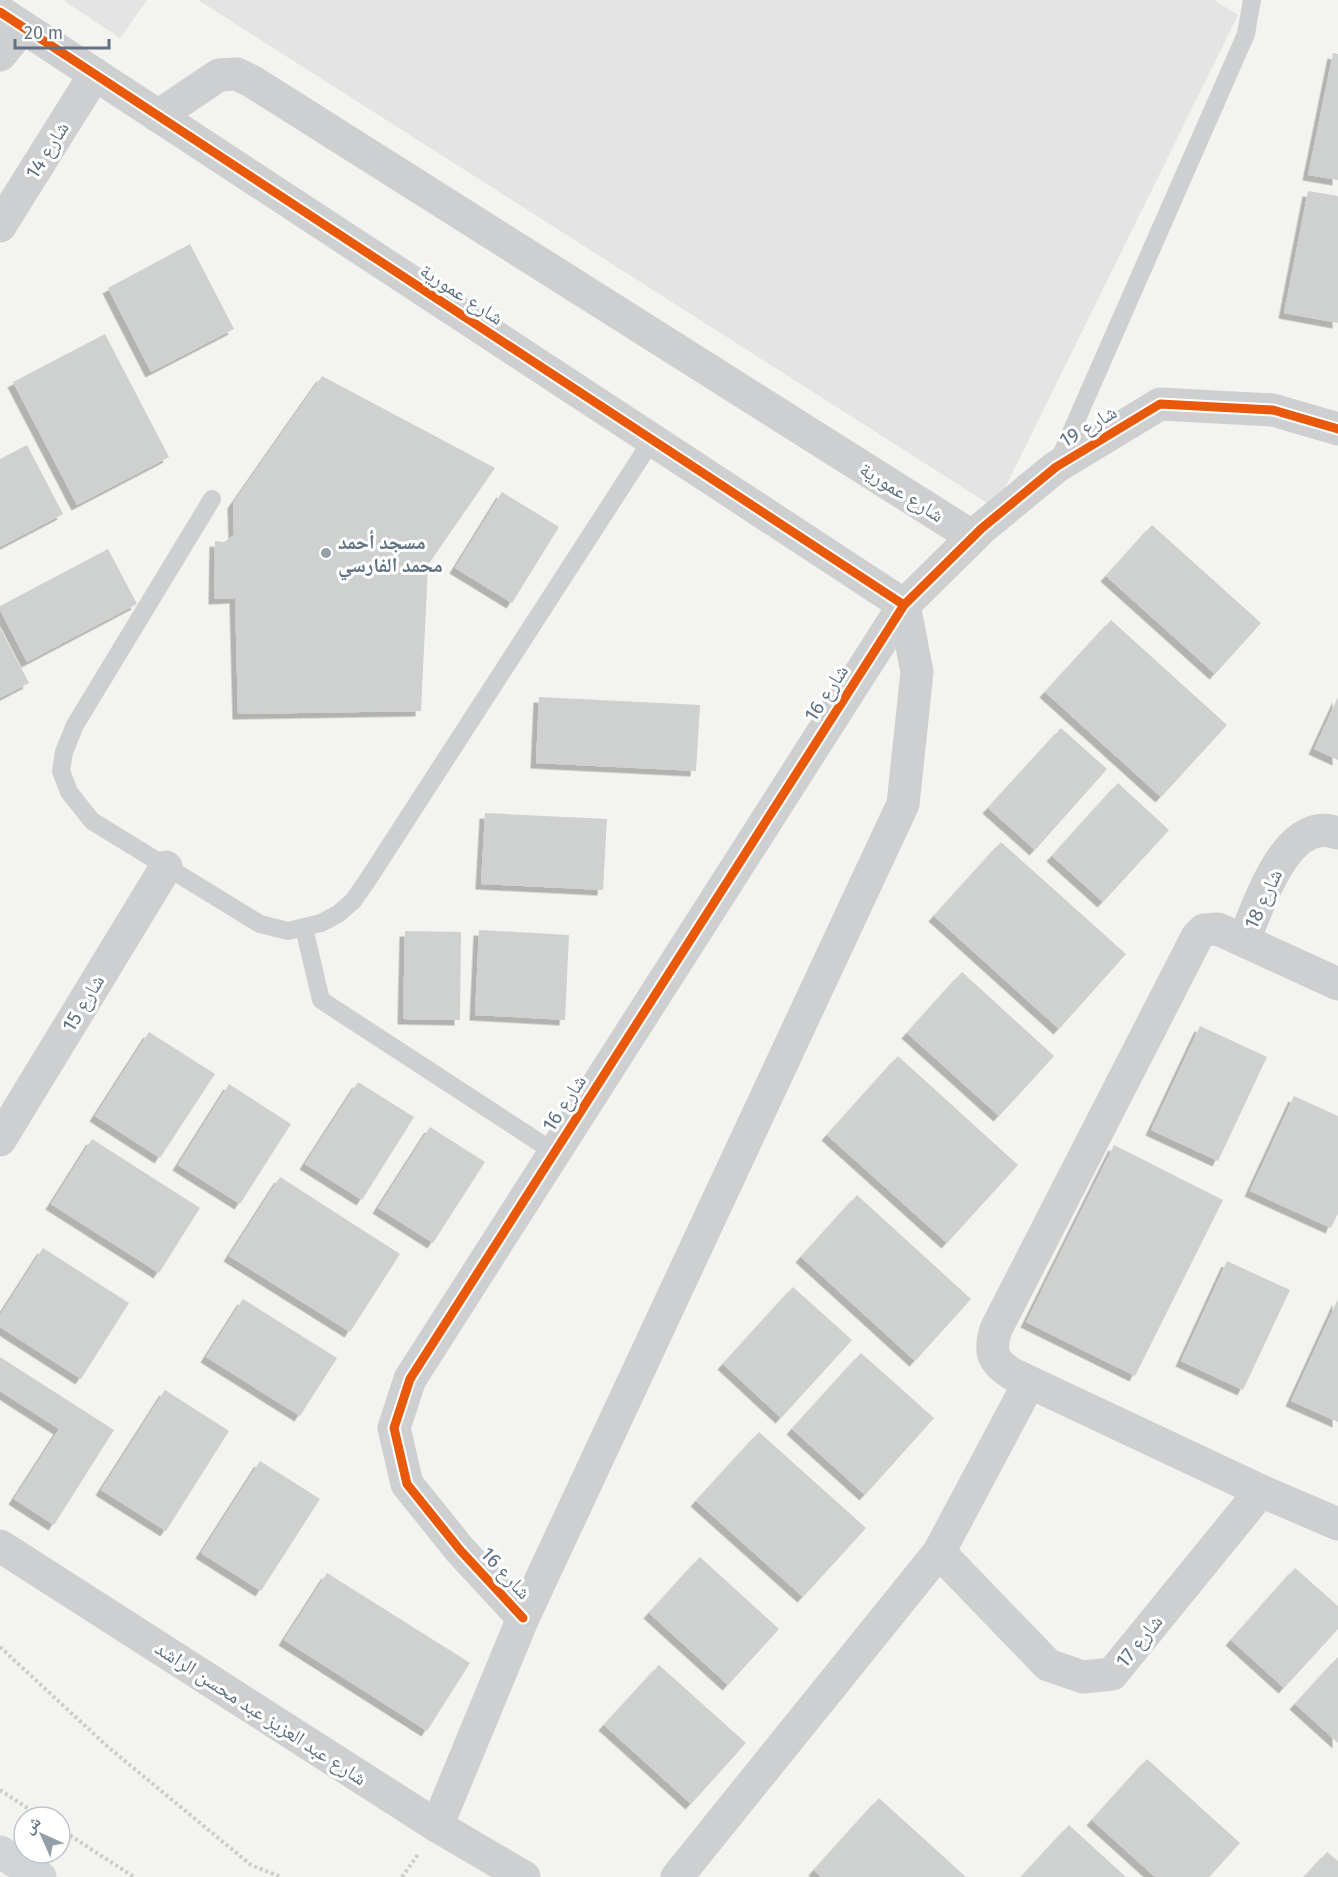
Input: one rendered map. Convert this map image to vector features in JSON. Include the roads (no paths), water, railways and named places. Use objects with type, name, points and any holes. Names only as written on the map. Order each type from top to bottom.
[{"type":"highway","points":[[0,1852],[40,1877]]},
{"type":"street","points":[[0,55],[11,20]]},
{"type":"street","name":"شارع عمورية","points":[[11,20],[904,605]]},
{"type":"street","name":"شارع 14","points":[[0,226],[94,74]]},
{"type":"street","name":"شارع عمورية","points":[[158,116],[219,75],[237,74],[253,82],[973,537]]},
{"type":"street","name":"شارع 19","points":[[904,605],[973,537],[1056,467],[1160,404],[1273,410],[1338,429]]},
{"type":"street","name":"شارع 16","points":[[524,1618],[460,1550],[407,1484],[394,1428],[410,1379],[904,605]]},
{"type":"street","name":"شارع 16","points":[[437,1826],[524,1618],[903,804],[917,672],[904,605]]},
{"type":"street","name":"شارع 18","points":[[1338,833],[1318,829],[1301,838],[1285,853],[1244,939],[1338,984]]},
{"type":"street","name":"شارع 15","points":[[0,1140],[166,867]]},
{"type":"street","points":[[1244,939],[1212,929],[1204,930],[1193,943],[996,1329],[992,1342],[992,1354],[1000,1366],[1029,1383],[1338,1524]]},
{"type":"street","points":[[677,1877],[939,1552],[1029,1383]]},
{"type":"street","name":"شارع 17","points":[[939,1552],[1048,1665],[1083,1677],[1112,1674],[1262,1491]]},
{"type":"street","name":"شارع عبد العزيز عبد محسن الراشد","points":[[0,1546],[437,1826],[524,1877]]},
{"type":"lane","points":[[1056,467],[1246,34],[1252,0]]},
{"type":"lane","points":[[212,500],[75,725],[64,752],[61,771],[69,792],[92,821],[260,924],[288,931],[321,923],[338,914],[353,901],[368,881],[652,440]]},
{"type":"lane","points":[[304,928],[321,1000],[554,1152]]},
{"type":"place","name":"مسجد أحمد محمد الفارسي","points":[[326,553]]}]
